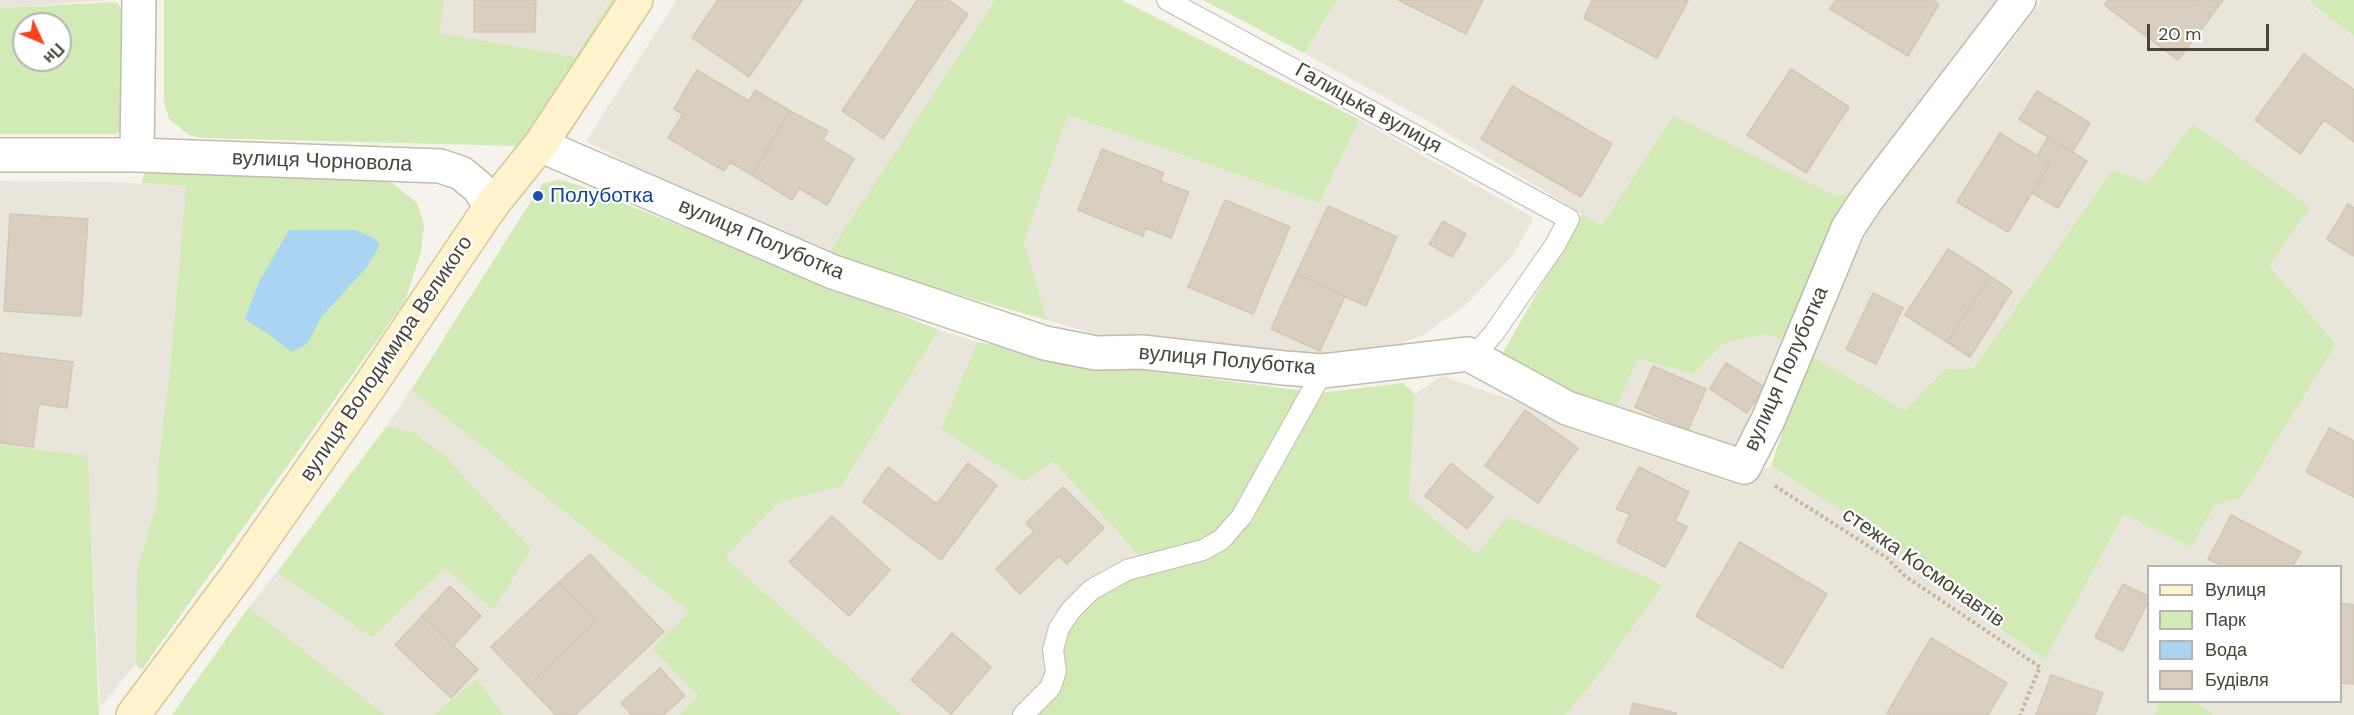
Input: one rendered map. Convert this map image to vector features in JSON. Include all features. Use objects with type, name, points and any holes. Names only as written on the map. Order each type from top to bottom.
[{"type":"main road","name":"вулиця Володимира Великого","points":[[133,715],[239,573],[369,387],[491,206],[540,145],[636,0]]},
{"type":"street","points":[[137,155],[139,0]]},
{"type":"street","name":"вулиця Полуботка","points":[[540,145],[833,272],[1015,334],[1096,353],[1142,352],[1323,371],[1468,354],[1567,408],[1744,466],[1768,420],[1848,228],[1867,199],[2019,0]]},
{"type":"street","name":"вулиця Чорновола","points":[[0,155],[137,155],[440,166],[461,173],[478,187],[491,206]]},
{"type":"lane","name":"Галицька вулиця","points":[[1167,0],[1569,219],[1555,245],[1494,333],[1481,348],[1468,354]]},
{"type":"lane","points":[[1023,715],[1050,688],[1056,671],[1053,651],[1059,627],[1071,610],[1091,590],[1126,570],[1203,550],[1221,540],[1242,516],[1323,371]]},
{"type":"path","name":"стежка Космонавтів","points":[[1744,466],[1887,558],[1905,576],[2040,667],[2020,715]]},
{"type":"shaded area","points":[[0,0],[113,0],[0,8]]},
{"type":"shaded area","points":[[444,0],[611,0],[575,57],[440,33]]},
{"type":"shaded area","points":[[677,0],[995,0],[826,257],[643,171],[586,141]]},
{"type":"shaded area","points":[[1337,0],[2000,0],[1851,194],[1602,226],[1426,120],[1304,53]]},
{"type":"shaded area","points":[[2042,0],[2312,0],[2310,4],[2354,36],[2354,715],[2214,715],[2197,703],[2342,703],[2342,565],[2147,565],[2147,703],[2160,703],[2154,715],[1565,715],[1593,682],[1663,584],[1478,553],[1409,499],[1415,394],[1442,376],[1604,432],[1638,359],[1694,374],[1722,344],[1763,334],[1790,341],[1746,438],[1735,446],[1722,472],[1738,480],[1771,466],[1892,542],[1913,569],[2045,658],[2124,514],[2191,546],[2215,505],[2336,343],[2268,266],[2193,124],[2147,183],[2113,169],[1973,369],[1944,369],[1905,412],[1809,354],[1873,220],[1968,89],[1980,84]]},
{"type":"shaded area","points":[[1068,115],[1319,203],[1360,120],[1534,218],[1513,255],[1465,306],[1421,336],[1368,355],[1269,354],[1143,334],[1114,340],[1047,320],[1024,242]]},
{"type":"shaded area","points":[[0,181],[111,182],[186,186],[170,367],[158,465],[157,503],[137,569],[136,664],[100,707],[88,457],[0,445]]},
{"type":"shaded area","points":[[939,330],[977,342],[941,429],[1053,461],[1149,568],[1062,675],[1060,692],[1037,715],[902,715],[725,557],[779,502],[841,485]]},
{"type":"shaded area","points":[[411,390],[689,611],[698,695],[679,715],[504,715],[477,679],[433,715],[385,715],[249,607],[277,572],[372,638],[445,568],[493,610],[411,431],[386,427]]},
{"type":"green space","points":[[164,0],[444,0],[440,33],[575,57],[611,0],[619,0],[522,146],[202,138],[189,135],[169,119],[164,102]]},
{"type":"green space","points":[[995,0],[1121,0],[1360,120],[1319,203],[1068,115],[1024,242],[1047,320],[826,257]]},
{"type":"green space","points":[[1203,0],[1337,0],[1304,53]]},
{"type":"green space","points":[[2312,0],[2354,0],[2354,36],[2310,3]]},
{"type":"green space","points":[[118,3],[121,9],[120,131],[116,134],[0,134],[0,8]]},
{"type":"green space","points":[[1673,116],[1835,196],[1851,194],[1790,341],[1763,334],[1722,344],[1694,374],[1638,359],[1613,414],[1501,356],[1582,214],[1602,226]]},
{"type":"green space","points":[[2193,124],[2310,207],[2269,266],[2336,344],[2241,497],[2215,505],[2191,547],[2124,514],[2045,659],[1913,569],[1892,542],[1771,466],[1809,354],[1905,411],[1945,369],[1973,369],[2113,169],[2147,183]]},
{"type":"green space","points":[[145,172],[391,182],[417,203],[424,224],[421,252],[405,301],[143,668],[139,668],[136,664],[137,569],[157,503],[158,465],[170,367],[186,186],[141,183]]},
{"type":"green space","points":[[559,180],[578,185],[939,330],[841,486],[779,502],[725,557],[902,715],[679,715],[698,695],[653,649],[689,611],[411,390],[542,184]]},
{"type":"green space","points":[[977,342],[1158,372],[1320,393],[1403,383],[1415,394],[1409,498],[1456,537],[1478,553],[1508,516],[1663,585],[1593,682],[1565,715],[1037,715],[1060,692],[1062,675],[1060,652],[1065,630],[1095,599],[1149,567],[1053,461],[1024,482],[941,429]]},
{"type":"green space","points":[[386,427],[411,431],[445,456],[531,549],[493,610],[445,568],[372,638],[277,572]]},
{"type":"green space","points":[[0,445],[88,456],[99,715],[0,715]]},
{"type":"green space","points":[[249,607],[385,715],[172,715]]},
{"type":"green space","points":[[477,679],[504,715],[433,715]]},
{"type":"green space","points":[[2160,703],[2197,703],[2214,715],[2154,715]]},
{"type":"water","points":[[289,230],[355,230],[374,238],[380,245],[366,268],[322,316],[307,344],[291,352],[245,319],[259,282]]},
{"type":"building","points":[[474,0],[536,0],[535,32],[474,32]]},
{"type":"building","points":[[718,0],[802,0],[749,77],[692,38]]},
{"type":"building","points":[[917,0],[948,0],[968,14],[883,139],[842,111]]},
{"type":"building","points":[[1398,0],[1483,0],[1466,34]]},
{"type":"building","points":[[1592,0],[1688,1],[1657,58],[1584,18]]},
{"type":"building","points":[[1836,0],[1933,0],[1939,4],[1908,56],[1830,9]]},
{"type":"building","points":[[2108,0],[2192,0],[2212,15],[2178,60],[2104,5]]},
{"type":"building","points":[[2192,0],[2223,0],[2212,15]]},
{"type":"building","points":[[2304,54],[2354,90],[2354,142],[2324,120],[2300,154],[2255,120]]},
{"type":"building","points":[[1791,69],[1849,107],[1806,173],[1747,135]]},
{"type":"building","points":[[697,70],[749,101],[755,90],[790,111],[752,175],[730,162],[724,171],[668,138],[683,114],[674,109]]},
{"type":"building","points":[[1512,86],[1612,144],[1581,197],[1481,139]]},
{"type":"building","points":[[2037,91],[2090,123],[2072,152],[2019,119]]},
{"type":"building","points":[[790,111],[828,131],[823,140],[854,159],[827,205],[799,188],[792,200],[752,175]]},
{"type":"building","points":[[2000,133],[2050,164],[2008,232],[1957,202]]},
{"type":"building","points":[[2048,137],[2087,161],[2058,208],[2032,193],[2050,164],[2037,156]]},
{"type":"building","points":[[1102,149],[1164,173],[1160,181],[1189,192],[1171,238],[1146,228],[1143,236],[1078,210]]},
{"type":"building","points":[[1225,200],[1290,227],[1253,314],[1188,287]]},
{"type":"building","points":[[2348,204],[2354,208],[2354,256],[2327,239]]},
{"type":"building","points":[[1328,206],[1397,237],[1366,306],[1296,274]]},
{"type":"building","points":[[10,214],[88,219],[81,316],[4,311]]},
{"type":"building","points":[[1443,221],[1466,234],[1452,257],[1429,244]]},
{"type":"building","points":[[1948,249],[1990,276],[1947,342],[1905,315]]},
{"type":"building","points":[[1296,274],[1345,296],[1320,351],[1271,329]]},
{"type":"building","points":[[1990,276],[2012,291],[1970,357],[1947,342]]},
{"type":"building","points":[[1873,293],[1903,308],[1876,364],[1846,349]]},
{"type":"building","points":[[0,353],[73,362],[67,408],[39,404],[33,447],[0,443]]},
{"type":"building","points":[[1726,363],[1764,387],[1747,413],[1710,389]]},
{"type":"building","points":[[1653,366],[1706,389],[1688,430],[1635,407]]},
{"type":"building","points":[[1525,410],[1578,448],[1538,503],[1485,466]]},
{"type":"building","points":[[2329,428],[2354,441],[2354,497],[2306,472]]},
{"type":"building","points":[[968,463],[997,485],[941,560],[863,502],[888,467],[937,504]]},
{"type":"building","points":[[1451,463],[1493,497],[1467,529],[1425,496]]},
{"type":"building","points":[[1639,467],[1689,492],[1675,521],[1687,527],[1665,567],[1617,542],[1630,514],[1616,509]]},
{"type":"building","points":[[1063,487],[1104,528],[1067,564],[1059,556],[1020,594],[996,569],[1034,531],[1026,523]]},
{"type":"building","points":[[2231,515],[2301,552],[2294,565],[2221,565],[2208,559]]},
{"type":"building","points":[[832,516],[890,570],[849,616],[789,562]]},
{"type":"building","points":[[1740,542],[1827,594],[1782,668],[1696,616]]},
{"type":"building","points":[[590,554],[664,632],[575,715],[556,715],[528,686],[596,621],[559,582]]},
{"type":"building","points":[[559,582],[596,621],[528,686],[491,647]]},
{"type":"building","points":[[2123,584],[2147,596],[2147,604],[2123,651],[2095,637]]},
{"type":"building","points":[[450,586],[481,616],[453,646],[422,616]]},
{"type":"building","points":[[2342,603],[2354,605],[2354,684],[2342,683]]},
{"type":"building","points":[[422,616],[478,669],[451,698],[395,645]]},
{"type":"building","points":[[952,633],[991,667],[951,714],[911,680]]},
{"type":"building","points":[[1931,638],[2007,683],[1988,715],[1891,715],[1887,713]]},
{"type":"building","points":[[660,668],[685,696],[663,715],[632,715],[621,703]]},
{"type":"building","points":[[2051,675],[2103,693],[2095,715],[2036,715]]},
{"type":"building","points":[[1633,703],[1676,713],[1676,715],[1630,715]]},
{"type":"place","name":"Полуботка","points":[[538,196]]}]
